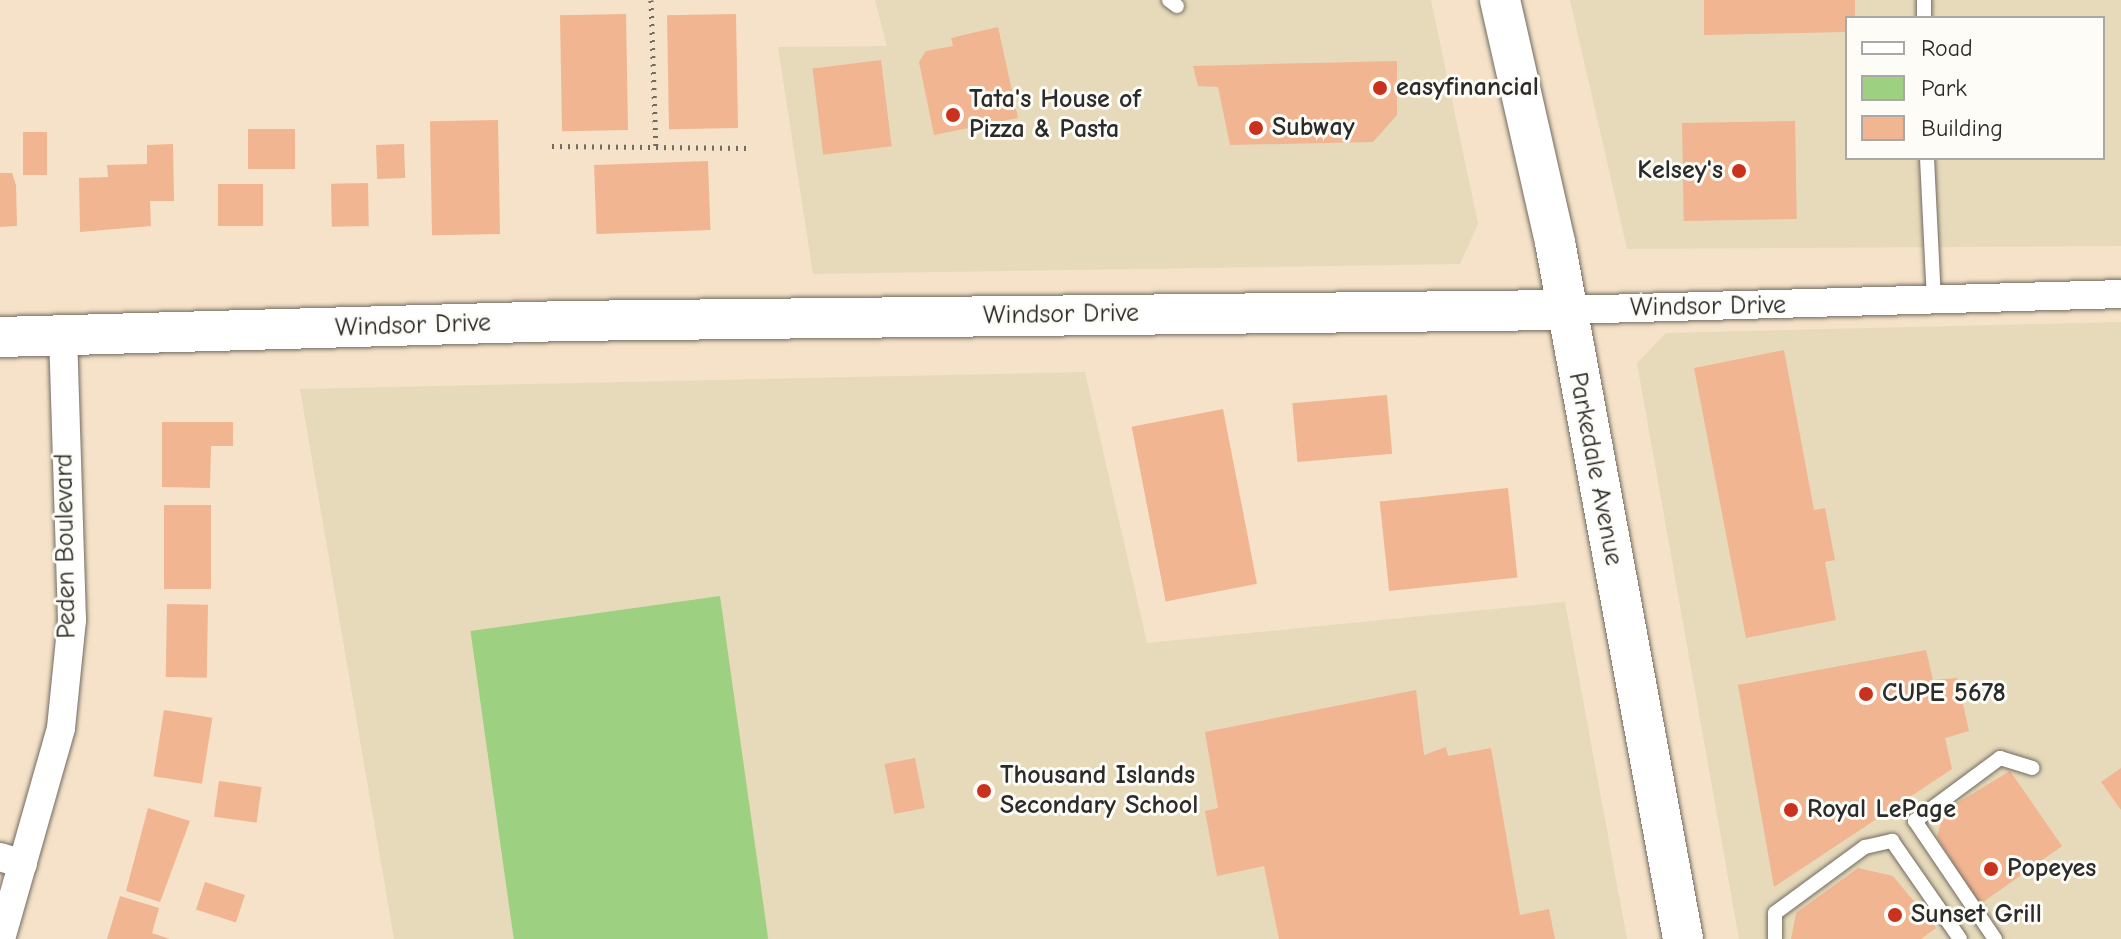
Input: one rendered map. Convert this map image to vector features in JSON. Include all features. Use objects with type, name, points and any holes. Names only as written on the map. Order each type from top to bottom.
[{"type":"street","name":"Parkedale Avenue","points":[[1500,0],[1567,310],[1683,939]]},
{"type":"street","name":"Windsor Drive","points":[[0,337],[564,321],[1567,310],[2121,294]]},
{"type":"street","name":"Peden Boulevard","points":[[1,939],[12,860],[61,728],[72,620],[63,335]]},
{"type":"lane","points":[[1927,160],[1934,301]]},
{"type":"lane","points":[[1995,939],[1915,821],[2000,758],[2032,768]]},
{"type":"lane","points":[[1775,939],[1775,913],[1865,847],[1892,841],[1960,939]]},
{"type":"path","points":[[651,0],[656,147]]},
{"type":"path","points":[[552,146],[749,148]]},
{"type":"shaded area","points":[[875,0],[1431,0],[1478,224],[1460,264],[813,274],[778,47],[887,46]]},
{"type":"shaded area","points":[[1570,0],[2121,0],[2121,246],[1627,249]]},
{"type":"shaded area","points":[[2121,322],[2121,939],[1739,939],[1637,363],[1666,333]]},
{"type":"shaded area","name":"Thousand Islands Secondary School","points":[[1085,372],[1147,643],[1565,602],[1627,939],[394,939],[300,389]]},
{"type":"green space","points":[[720,596],[768,939],[514,939],[470,631]]},
{"type":"building","points":[[1704,0],[1855,0],[1855,16],[1845,16],[1845,32],[1704,35]]},
{"type":"building","points":[[626,14],[628,130],[562,131],[560,15]]},
{"type":"building","points":[[736,14],[738,128],[669,129],[667,15]]},
{"type":"building","points":[[998,27],[1018,118],[934,135],[919,62],[926,51],[953,46],[951,38]]},
{"type":"building","points":[[881,60],[892,146],[823,155],[813,68]]},
{"type":"building","points":[[1397,61],[1397,115],[1373,142],[1230,145],[1218,87],[1198,86],[1193,66]]},
{"type":"building","points":[[498,120],[500,234],[432,235],[430,121]]},
{"type":"building","name":"Kelsey's","points":[[1795,121],[1797,219],[1684,221],[1682,123]]},
{"type":"building","points":[[248,129],[295,129],[295,169],[248,169]]},
{"type":"building","points":[[23,132],[47,132],[47,175],[23,175]]},
{"type":"building","points":[[173,144],[174,201],[150,201],[151,226],[80,232],[79,178],[108,177],[107,165],[147,164],[147,145]]},
{"type":"building","points":[[404,144],[405,178],[377,179],[376,145]]},
{"type":"building","points":[[708,161],[710,230],[596,234],[594,165]]},
{"type":"building","points":[[0,173],[12,173],[16,185],[17,226],[0,227]]},
{"type":"building","points":[[368,183],[369,226],[332,227],[331,184]]},
{"type":"building","points":[[218,184],[263,184],[263,226],[218,226]]},
{"type":"building","points":[[1784,350],[1814,510],[1825,508],[1835,560],[1825,562],[1836,620],[1746,638],[1694,368]]},
{"type":"building","points":[[1387,395],[1392,454],[1298,462],[1292,403]]},
{"type":"building","points":[[1223,409],[1257,584],[1166,601],[1132,427]]},
{"type":"building","points":[[162,422],[233,422],[233,446],[211,446],[210,488],[162,487]]},
{"type":"building","points":[[1508,488],[1517,578],[1389,591],[1380,501]]},
{"type":"building","points":[[164,505],[211,505],[211,589],[164,589]]},
{"type":"building","points":[[167,604],[208,605],[207,678],[166,677]]},
{"type":"building","points":[[1926,650],[1933,680],[1957,678],[1969,731],[1945,738],[1952,769],[1774,887],[1738,685]]},
{"type":"building","points":[[1416,690],[1424,755],[1446,747],[1448,756],[1491,748],[1520,915],[1549,909],[1555,939],[1279,939],[1264,866],[1217,876],[1205,811],[1218,808],[1205,732]]},
{"type":"building","points":[[164,710],[212,718],[202,784],[154,776]]},
{"type":"building","points":[[915,758],[925,808],[894,814],[885,764]]},
{"type":"building","points":[[2121,768],[2121,810],[2101,782]]},
{"type":"building","points":[[2010,771],[2062,846],[1979,905],[1937,837],[1944,811]]},
{"type":"building","points":[[219,781],[262,787],[257,823],[214,817]]},
{"type":"building","points":[[148,808],[190,821],[160,902],[126,891]]},
{"type":"building","points":[[1858,868],[1893,876],[1936,928],[1921,939],[1791,939],[1796,913]]},
{"type":"building","points":[[205,882],[245,895],[236,923],[196,910]]},
{"type":"building","points":[[120,896],[159,908],[152,933],[170,939],[107,939]]},
{"type":"place","name":"easyfinancial","points":[[1380,88]]},
{"type":"place","name":"Tata's House of Pizza & Pasta","points":[[953,115]]},
{"type":"place","name":"Subway","points":[[1256,128]]},
{"type":"place","name":"Kelsey's","points":[[1739,171]]},
{"type":"place","name":"CUPE 5678","points":[[1866,694]]},
{"type":"place","name":"Thousand Islands Secondary School","points":[[984,791]]},
{"type":"place","name":"Royal LePage","points":[[1791,810]]},
{"type":"place","name":"Popeyes","points":[[1991,869]]},
{"type":"place","name":"Sunset Grill","points":[[1895,915]]}]
